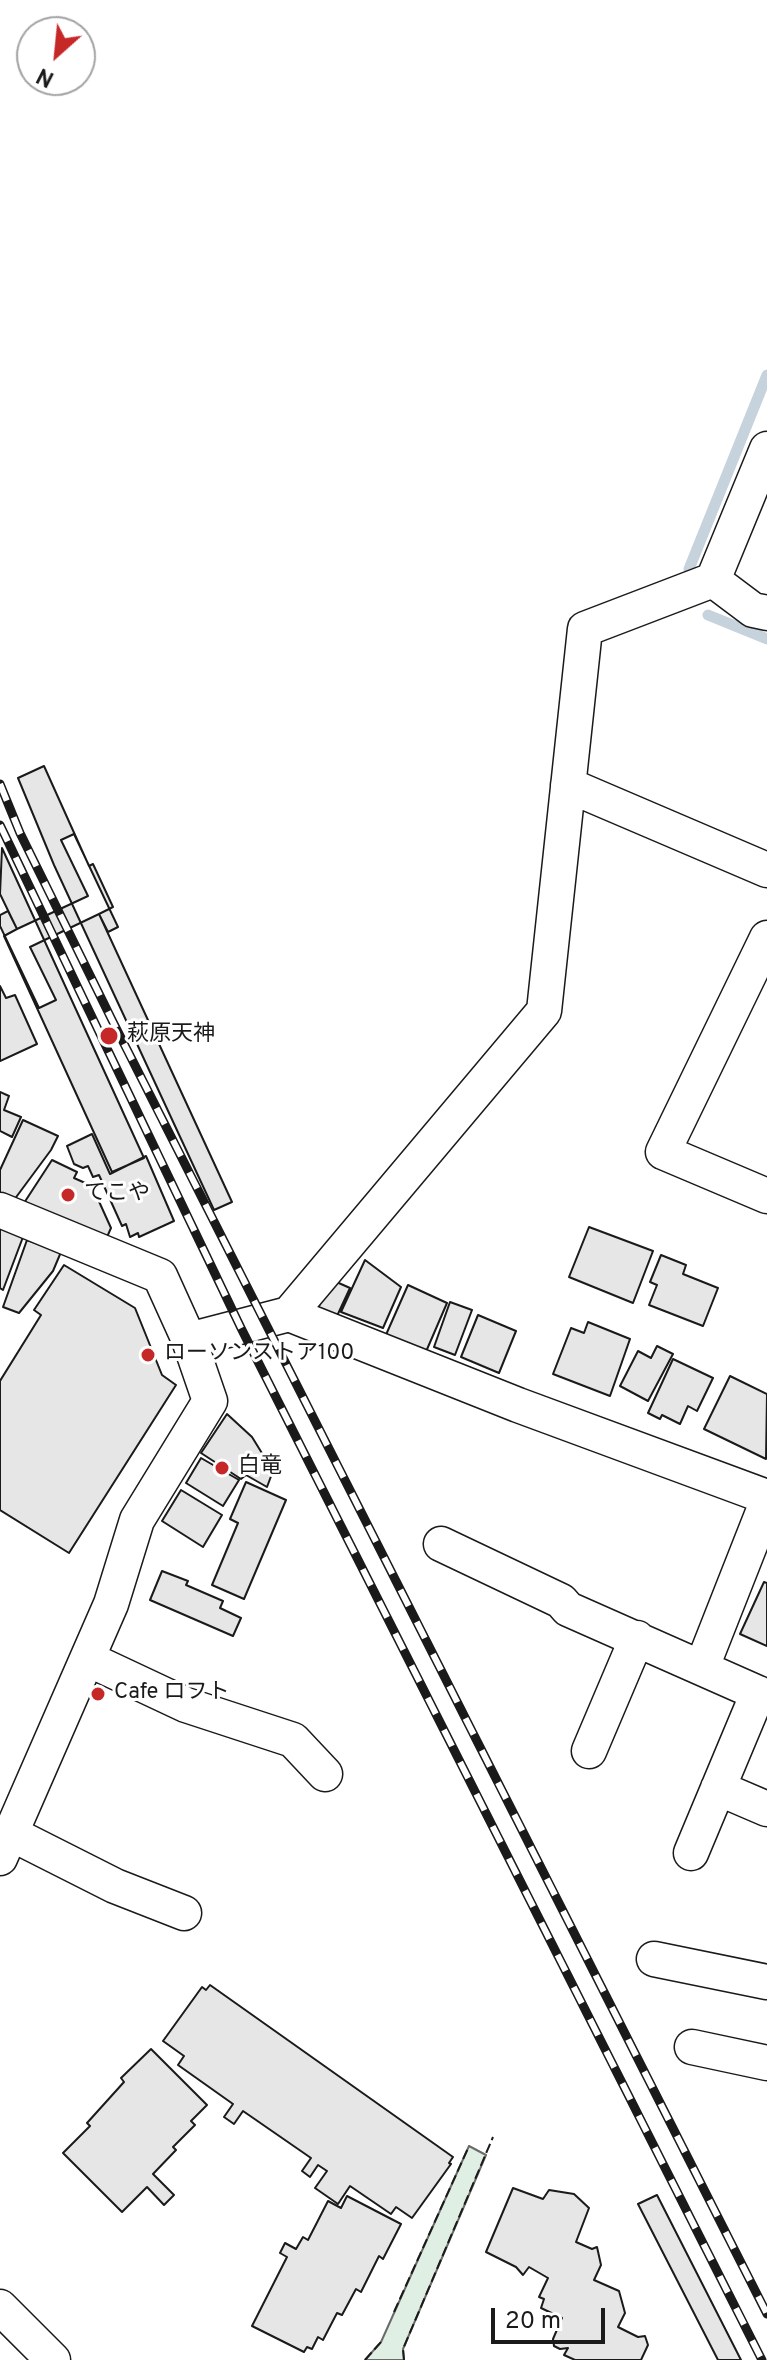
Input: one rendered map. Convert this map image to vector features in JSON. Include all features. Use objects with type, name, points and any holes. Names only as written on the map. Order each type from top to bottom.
[{"type":"street","points":[[189,1340],[289,1314],[544,1011],[585,629],[713,580],[767,449]]},
{"type":"street","points":[[713,580],[753,610],[767,613]]},
{"type":"street","points":[[568,785],[767,870]]},
{"type":"street","points":[[767,938],[663,1152],[767,1196]]},
{"type":"street","points":[[0,1210],[160,1276],[189,1340],[210,1401],[137,1520],[111,1604],[6,1846],[184,1913]]},
{"type":"street","points":[[289,1314],[767,1500],[702,1667]]},
{"type":"street","points":[[441,1544],[561,1601],[568,1609],[762,1695],[691,1853]]},
{"type":"street","points":[[589,1751],[637,1638]]},
{"type":"street","points":[[88,1659],[186,1705],[293,1740],[325,1774]]},
{"type":"street","points":[[718,1788],[767,1809]]},
{"type":"street","points":[[654,1959],[767,1982]]},
{"type":"street","points":[[692,2047],[767,2063]]},
{"type":"street","points":[[0,2307],[53,2360]]},
{"type":"green space","points":[[469,2146],[486,2155],[403,2349],[404,2360],[365,2360],[381,2342]]},
{"type":"building","points":[[44,766],[89,866],[93,864],[113,907],[99,914],[232,1202],[214,1210],[54,865],[18,778]]},
{"type":"building","points":[[74,834],[118,927],[108,932],[99,914],[30,947],[56,1000],[39,1008],[0,926],[0,915],[8,911],[17,929],[88,896],[61,840]]},
{"type":"building","points":[[2,848],[144,1158],[112,1172],[4,936],[17,929],[0,894]]},
{"type":"building","points":[[0,986],[6,998],[15,995],[37,1044],[0,1061]]},
{"type":"building","points":[[0,1092],[9,1096],[4,1110],[21,1117],[12,1137],[0,1131]]},
{"type":"building","points":[[23,1120],[58,1136],[14,1200],[0,1194],[0,1170]]},
{"type":"building","points":[[92,1134],[110,1174],[146,1156],[174,1221],[139,1237],[138,1233],[130,1237],[99,1175],[93,1177],[88,1166],[83,1168],[74,1164],[67,1146]]},
{"type":"building","points":[[52,1160],[77,1172],[74,1178],[92,1186],[111,1228],[107,1237],[24,1203]]},
{"type":"building","points":[[589,1227],[653,1251],[633,1303],[569,1277]]},
{"type":"building","points":[[0,1228],[23,1237],[3,1290],[0,1288]]},
{"type":"building","points":[[27,1240],[61,1252],[53,1271],[19,1313],[3,1307]]},
{"type":"building","points":[[661,1255],[686,1265],[683,1274],[718,1288],[703,1326],[649,1305],[657,1285],[650,1282]]},
{"type":"building","points":[[365,1260],[401,1287],[383,1328],[341,1312]]},
{"type":"building","points":[[64,1265],[135,1308],[162,1375],[176,1385],[69,1553],[0,1510],[0,1381],[41,1315],[34,1310]]},
{"type":"building","points":[[332,1280],[350,1288],[337,1316],[318,1308]]},
{"type":"building","points":[[408,1285],[447,1303],[425,1354],[385,1337]]},
{"type":"building","points":[[450,1302],[472,1310],[455,1355],[434,1347]]},
{"type":"building","points":[[478,1315],[516,1331],[499,1373],[461,1357]]},
{"type":"building","points":[[588,1322],[630,1339],[610,1396],[553,1374],[571,1328],[584,1333]]},
{"type":"building","points":[[657,1346],[673,1354],[648,1401],[620,1386],[638,1351],[651,1358]]},
{"type":"building","points":[[673,1359],[713,1378],[697,1411],[688,1406],[680,1424],[662,1415],[660,1419],[648,1413]]},
{"type":"building","points":[[730,1376],[767,1394],[766,1459],[704,1429]]},
{"type":"building","points":[[227,1414],[252,1437],[273,1471],[267,1487],[246,1475],[241,1479],[201,1453]]},
{"type":"building","points":[[201,1458],[239,1480],[223,1506],[186,1483]]},
{"type":"building","points":[[246,1482],[286,1500],[244,1599],[212,1585],[238,1523],[230,1519]]},
{"type":"building","points":[[181,1490],[222,1515],[203,1547],[162,1521]]},
{"type":"building","points":[[162,1571],[188,1581],[186,1585],[223,1601],[220,1608],[241,1618],[233,1636],[150,1600]]},
{"type":"building","points":[[764,1582],[767,1583],[767,1646],[740,1634]]},
{"type":"building","points":[[210,1985],[453,2157],[412,2218],[396,2207],[391,2214],[350,2186],[338,2204],[315,2188],[327,2171],[318,2165],[310,2177],[302,2171],[311,2158],[243,2111],[234,2124],[224,2117],[233,2104],[178,2065],[184,2056],[163,2041],[202,1987],[206,1990]]},
{"type":"building","points":[[151,2049],[207,2105],[191,2121],[195,2125],[173,2147],[176,2150],[153,2174],[174,2195],[164,2205],[147,2187],[122,2212],[63,2153],[90,2126],[87,2123],[124,2082],[121,2078]]},
{"type":"building","points":[[513,2188],[543,2199],[549,2190],[574,2194],[589,2208],[576,2242],[592,2249],[597,2247],[601,2265],[594,2280],[619,2291],[625,2313],[618,2327],[638,2337],[645,2336],[648,2345],[641,2360],[575,2360],[564,2355],[568,2348],[554,2346],[553,2339],[562,2318],[541,2308],[544,2299],[539,2297],[548,2278],[529,2267],[523,2275],[516,2267],[486,2252]]},
{"type":"building","points":[[657,2195],[741,2360],[718,2360],[638,2204]]},
{"type":"building","points":[[347,2196],[401,2224],[383,2259],[379,2256],[361,2292],[356,2289],[342,2315],[337,2313],[323,2340],[318,2337],[312,2349],[307,2347],[304,2352],[252,2326],[287,2257],[280,2253],[285,2243],[296,2249],[303,2237],[308,2240],[328,2201],[341,2208]]},
{"type":"waterway","points":[[689,569],[767,375]]},
{"type":"waterway","points":[[708,615],[767,639]]},
{"type":"railway","points":[[0,784],[20,833],[112,1020],[767,2314]]},
{"type":"railway","points":[[0,825],[241,1328],[762,2360]]},
{"type":"fence","points":[[404,2360],[403,2349],[493,2137]]},
{"type":"fence","points":[[394,2312],[469,2146]]},
{"type":"fence","points":[[365,2360],[381,2342]]},
{"type":"place","name":"萩原天神","points":[[109,1036]]},
{"type":"place","name":"てこや","points":[[68,1195]]},
{"type":"place","name":"ローソンストア100","points":[[148,1355]]},
{"type":"place","name":"白竜","points":[[222,1468]]},
{"type":"place","name":"Cafe ロフト","points":[[98,1694]]}]
